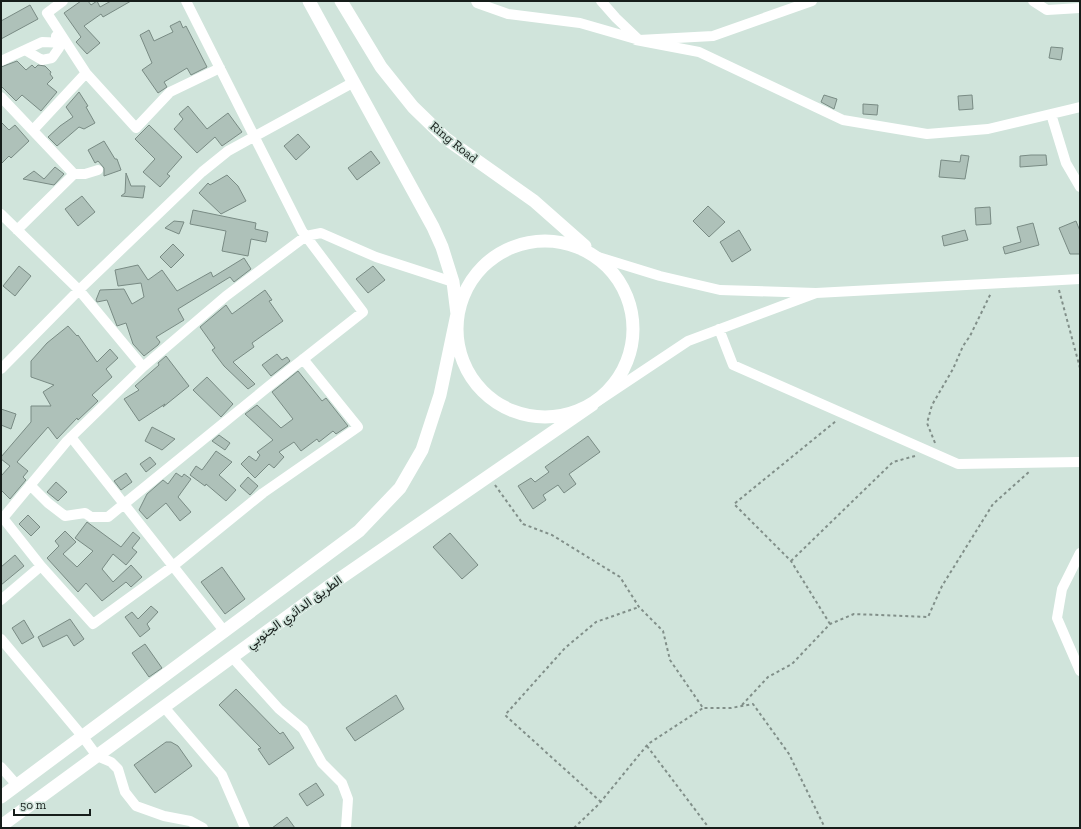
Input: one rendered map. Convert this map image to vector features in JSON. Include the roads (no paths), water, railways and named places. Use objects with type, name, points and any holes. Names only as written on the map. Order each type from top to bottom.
[{"type":"main road","points":[[309,1],[433,227],[442,247],[453,282],[457,314],[457,343],[466,371],[483,394],[508,410],[536,418],[565,416],[592,405]]},
{"type":"main road","name":"Ring Road","points":[[341,1],[381,67],[413,108],[445,138],[534,201],[616,276],[630,302],[634,331],[628,360],[614,385],[592,405]]},
{"type":"main road","points":[[457,314],[467,286],[485,263],[510,247],[539,241],[568,243],[595,256]]},
{"type":"main road","name":"الطريق الدائري الجنوبي","points":[[1,797],[225,632],[358,531],[400,488],[422,450],[440,395],[457,314]]},
{"type":"main road","name":"الطريق الدائري الجنوبي","points":[[1,826],[332,584],[592,405]]},
{"type":"street","points":[[63,1],[47,13],[62,43],[86,73],[136,128],[170,92],[220,68]]},
{"type":"street","points":[[30,485],[48,503],[65,516],[85,513],[91,517],[108,517],[363,312],[306,236],[186,1]]},
{"type":"street","points":[[476,1],[477,4],[508,14],[580,23],[637,40],[699,52],[844,120],[927,134],[988,129],[1080,108]]},
{"type":"street","points":[[602,1],[637,40],[713,36],[812,1]]},
{"type":"street","points":[[1033,1],[1047,10],[1080,8]]},
{"type":"street","points":[[1,61],[42,42],[62,43]]},
{"type":"street","points":[[25,50],[42,60],[52,58],[62,43]]},
{"type":"street","points":[[33,130],[86,73]]},
{"type":"street","points":[[1,369],[79,290],[202,172],[228,151],[354,82]]},
{"type":"street","points":[[1,97],[74,174]]},
{"type":"street","points":[[1051,114],[1066,163],[1080,188]]},
{"type":"street","points":[[17,230],[74,174],[85,174],[98,170]]},
{"type":"street","points":[[1,214],[79,290],[143,367]]},
{"type":"street","points":[[303,359],[358,427],[263,493],[173,566],[93,624],[41,566],[2,517],[71,437],[143,367],[226,296],[306,236],[321,233],[376,258],[453,282]]},
{"type":"street","points":[[595,256],[660,276],[720,290],[816,293],[1080,279]]},
{"type":"street","points":[[592,405],[688,341],[816,293]]},
{"type":"street","points":[[719,329],[733,365],[958,464],[1080,462]]},
{"type":"street","points":[[71,437],[225,632]]},
{"type":"street","points":[[1080,553],[1062,589],[1057,618],[1080,671]]},
{"type":"street","points":[[1,600],[41,566]]},
{"type":"street","points":[[1,639],[83,737],[97,756],[111,762],[118,768],[125,792],[136,806],[164,816],[190,821],[203,828]]},
{"type":"street","points":[[232,657],[279,709],[303,729],[322,763],[342,783],[348,799],[346,828]]},
{"type":"street","points":[[164,707],[222,775],[245,828]]},
{"type":"street","points":[[1,767],[17,785]]}]
